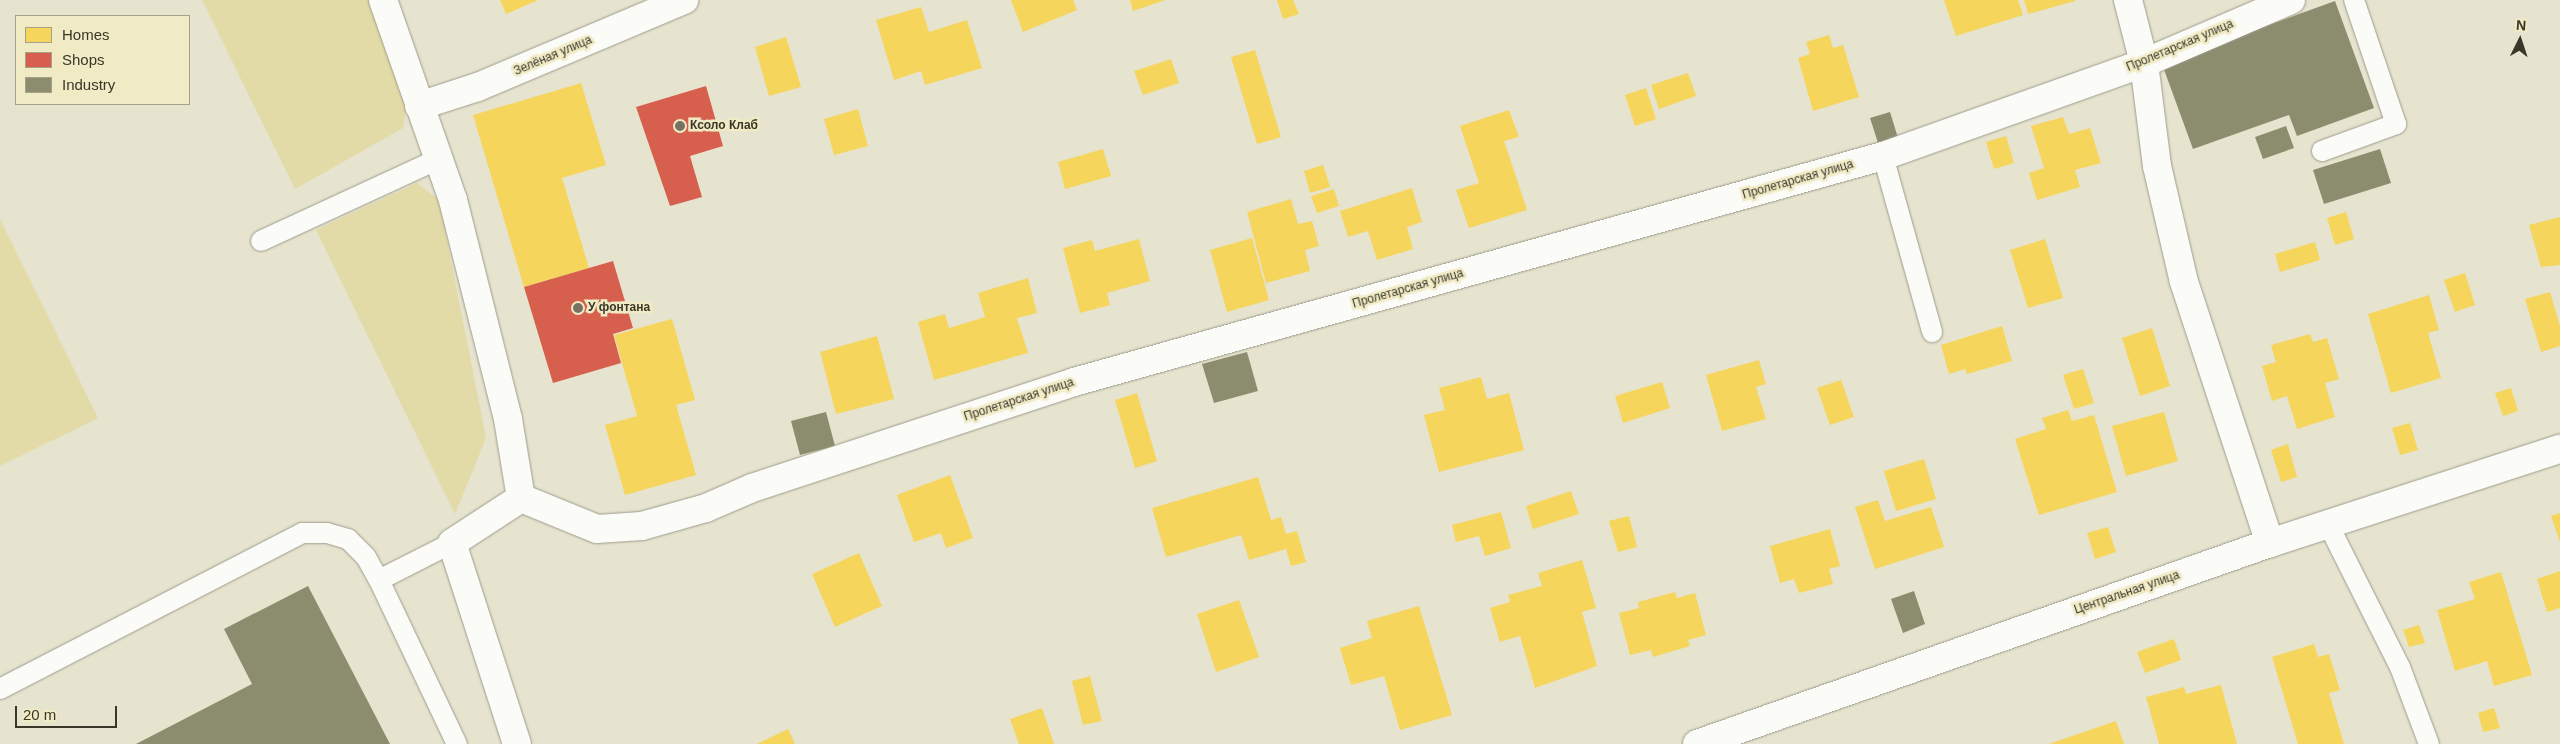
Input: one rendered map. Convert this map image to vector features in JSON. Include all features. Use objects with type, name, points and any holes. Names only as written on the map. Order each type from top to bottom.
[{"type":"street","points":[[383,0],[436,160],[453,200],[506,409],[521,498],[452,543],[517,744]]},
{"type":"street","name":"Зелёная улица","points":[[419,106],[478,87],[684,0]]},
{"type":"street","points":[[2128,0],[2144,63],[2157,166],[2184,282],[2270,543]]},
{"type":"street","name":"Пролетарская улица","points":[[521,498],[597,529],[642,526],[1074,382],[1883,156],[2144,63],[2291,0]]},
{"type":"street","name":"Центральная улица","points":[[1697,744],[2270,543],[2560,449]]},
{"type":"lane","points":[[2322,151],[2396,124],[2354,0]]},
{"type":"lane","points":[[1883,156],[1932,332]]},
{"type":"lane","points":[[261,241],[436,160]]},
{"type":"lane","points":[[2328,524],[2400,667],[2429,744]]},
{"type":"lane","points":[[0,689],[302,533],[348,539],[366,557],[379,580],[457,744]]},
{"type":"lane","points":[[379,580],[452,543]]},
{"type":"shaded area","points":[[202,0],[374,0],[407,101],[403,128],[295,189]]},
{"type":"shaded area","points":[[417,183],[439,200],[486,438],[455,514],[316,230]]},
{"type":"shaded area","points":[[0,219],[98,418],[0,466]]},
{"type":"building: Homes","points":[[500,0],[538,0],[506,14]]},
{"type":"building: Homes","points":[[1011,0],[1073,0],[1077,10],[1023,32]]},
{"type":"building: Homes","points":[[1130,0],[1165,0],[1133,11]]},
{"type":"building: Homes","points":[[1277,0],[1293,0],[1299,14],[1283,19]]},
{"type":"building: Homes","points":[[1944,0],[2018,0],[2023,15],[1956,36]]},
{"type":"building: Homes","points":[[2024,0],[2075,0],[2075,1],[2028,14]]},
{"type":"building: Homes","points":[[921,7],[929,32],[967,20],[982,68],[925,85],[921,71],[894,80],[876,20]]},
{"type":"building: Homes","points":[[1829,35],[1833,48],[1843,45],[1859,97],[1813,111],[1798,58],[1810,54],[1806,42]]},
{"type":"building: Homes","points":[[786,37],[801,87],[769,96],[755,47]]},
{"type":"building: Homes","points":[[1255,50],[1281,137],[1257,144],[1231,57]]},
{"type":"building: Homes","points":[[1171,59],[1179,83],[1143,95],[1134,71]]},
{"type":"building: Homes","points":[[1688,73],[1696,96],[1659,109],[1651,85]]},
{"type":"building: Homes","points":[[581,83],[606,165],[562,178],[589,268],[524,287],[473,115]]},
{"type":"building: Homes","points":[[1646,88],[1656,119],[1635,126],[1625,95]]},
{"type":"building: Homes","points":[[858,109],[868,146],[834,155],[824,119]]},
{"type":"building: Homes","points":[[1509,110],[1519,137],[1504,141],[1527,210],[1469,228],[1456,190],[1479,183],[1460,126]]},
{"type":"building: Homes","points":[[2063,117],[2069,134],[2090,128],[2101,163],[2075,170],[2080,187],[2037,200],[2029,173],[2044,168],[2031,126]]},
{"type":"building: Homes","points":[[2006,136],[2014,163],[1994,169],[1986,142]]},
{"type":"building: Homes","points":[[1103,149],[1111,176],[1065,189],[1058,162]]},
{"type":"building: Homes","points":[[1323,165],[1330,187],[1310,193],[1304,171]]},
{"type":"building: Homes","points":[[1412,188],[1422,222],[1407,227],[1413,249],[1377,260],[1368,231],[1348,237],[1340,211]]},
{"type":"building: Homes","points":[[1334,189],[1339,206],[1317,213],[1311,196]]},
{"type":"building: Homes","points":[[1291,199],[1298,224],[1312,221],[1319,246],[1305,250],[1310,271],[1266,283],[1247,212]]},
{"type":"building: Homes","points":[[2346,212],[2354,239],[2335,245],[2327,218]]},
{"type":"building: Homes","points":[[2560,217],[2560,265],[2541,267],[2529,225]]},
{"type":"building: Homes","points":[[1252,238],[1269,300],[1227,312],[1210,250]]},
{"type":"building: Homes","points":[[1139,239],[1150,281],[1107,293],[1110,305],[1080,313],[1063,248],[1092,240],[1095,251]]},
{"type":"building: Homes","points":[[2045,239],[2063,298],[2028,308],[2010,250]]},
{"type":"building: Homes","points":[[2315,242],[2320,260],[2280,272],[2275,254]]},
{"type":"building: Homes","points":[[2465,273],[2475,305],[2455,312],[2444,280]]},
{"type":"building: Homes","points":[[1028,278],[1037,313],[1017,318],[1028,353],[934,380],[918,322],[945,314],[949,328],[985,317],[978,293]]},
{"type":"building: Homes","points":[[2550,292],[2560,326],[2560,346],[2541,352],[2525,299]]},
{"type":"building: Homes","points":[[2429,295],[2439,330],[2428,333],[2441,378],[2391,393],[2368,314]]},
{"type":"building: Homes","points":[[672,319],[695,400],[676,405],[696,475],[625,495],[605,425],[637,416],[614,335]]},
{"type":"building: Homes","points":[[2002,326],[2012,361],[1967,374],[1965,369],[1949,374],[1941,345]]},
{"type":"building: Homes","points":[[2152,328],[2170,386],[2140,396],[2122,338]]},
{"type":"building: Homes","points":[[2310,334],[2313,342],[2327,338],[2339,379],[2325,383],[2335,417],[2297,429],[2287,396],[2272,401],[2262,366],[2276,362],[2271,345]]},
{"type":"building: Homes","points":[[877,336],[894,399],[836,414],[820,352]]},
{"type":"building: Homes","points":[[1759,360],[1766,384],[1756,387],[1766,419],[1722,431],[1706,375]]},
{"type":"building: Homes","points":[[2083,369],[2094,403],[2074,409],[2063,375]]},
{"type":"building: Homes","points":[[1481,377],[1487,399],[1509,393],[1524,450],[1439,472],[1424,415],[1445,410],[1439,388]]},
{"type":"building: Homes","points":[[1841,380],[1854,417],[1830,425],[1817,388]]},
{"type":"building: Homes","points":[[1662,382],[1670,408],[1623,423],[1615,396]]},
{"type":"building: Homes","points":[[2511,388],[2518,411],[2503,416],[2495,393]]},
{"type":"building: Homes","points":[[1137,393],[1157,461],[1135,468],[1115,400]]},
{"type":"building: Homes","points":[[2068,410],[2072,421],[2094,415],[2117,492],[2039,515],[2015,439],[2046,429],[2042,418]]},
{"type":"building: Homes","points":[[2164,412],[2178,461],[2126,476],[2112,426]]},
{"type":"building: Homes","points":[[2410,423],[2418,450],[2400,455],[2392,428]]},
{"type":"building: Homes","points":[[2288,444],[2297,477],[2281,482],[2271,450]]},
{"type":"building: Homes","points":[[1924,459],[1936,499],[1896,511],[1884,471]]},
{"type":"building: Homes","points":[[950,475],[973,538],[946,548],[941,533],[914,542],[897,495]]},
{"type":"building: Homes","points":[[1258,477],[1271,520],[1281,517],[1286,534],[1297,531],[1306,562],[1291,566],[1286,549],[1249,560],[1241,535],[1166,557],[1152,508]]},
{"type":"building: Homes","points":[[1571,491],[1579,514],[1533,529],[1526,506]]},
{"type":"building: Homes","points":[[1878,500],[1885,521],[1931,507],[1944,547],[1875,569],[1855,507]]},
{"type":"building: Homes","points":[[1501,512],[1511,548],[1485,556],[1479,536],[1456,542],[1452,525]]},
{"type":"building: Homes","points":[[2560,513],[2560,542],[2551,516]]},
{"type":"building: Homes","points":[[1629,516],[1637,547],[1618,552],[1609,521]]},
{"type":"building: Homes","points":[[2108,527],[2116,552],[2095,559],[2087,533]]},
{"type":"building: Homes","points":[[1830,529],[1840,566],[1829,569],[1833,584],[1799,593],[1794,579],[1780,583],[1770,546]]},
{"type":"building: Homes","points":[[859,553],[882,606],[835,627],[812,574]]},
{"type":"building: Homes","points":[[1582,560],[1596,608],[1582,612],[1597,666],[1535,688],[1520,636],[1500,642],[1490,608],[1510,602],[1508,595],[1542,586],[1538,573]]},
{"type":"building: Homes","points":[[2560,571],[2560,608],[2547,612],[2537,579]]},
{"type":"building: Homes","points":[[2501,572],[2532,675],[2494,686],[2487,661],[2455,671],[2437,610],[2475,599],[2469,582]]},
{"type":"building: Homes","points":[[1675,592],[1677,598],[1695,593],[1706,635],[1688,640],[1690,646],[1653,657],[1651,650],[1630,655],[1619,613],[1639,608],[1638,602]]},
{"type":"building: Homes","points":[[1239,600],[1259,657],[1216,672],[1197,614]]},
{"type":"building: Homes","points":[[1419,606],[1452,715],[1400,730],[1384,676],[1351,685],[1340,648],[1372,638],[1367,621]]},
{"type":"building: Homes","points":[[2419,625],[2425,643],[2409,647],[2403,630]]},
{"type":"building: Homes","points":[[2174,639],[2181,660],[2145,673],[2137,652]]},
{"type":"building: Homes","points":[[2314,644],[2318,657],[2329,654],[2340,690],[2329,693],[2344,744],[2298,744],[2272,657]]},
{"type":"building: Homes","points":[[1090,676],[1102,721],[1083,725],[1072,681]]},
{"type":"building: Homes","points":[[2221,685],[2237,744],[2159,744],[2146,697],[2184,687],[2186,694]]},
{"type":"building: Homes","points":[[1042,708],[1054,744],[1019,744],[1010,719]]},
{"type":"building: Homes","points":[[2494,708],[2500,728],[2483,732],[2478,713]]},
{"type":"building: Homes","points":[[2116,721],[2124,744],[2049,744]]},
{"type":"building: Homes","points":[[788,729],[795,744],[757,744]]},
{"type":"building: Shops","name":"Ксоло Клаб","points":[[706,86],[723,146],[690,156],[702,197],[670,206],[636,107]]},
{"type":"building: Shops","name":"У фонтана","points":[[613,261],[633,328],[613,334],[621,363],[553,383],[524,287]]},
{"type":"building: Industry","points":[[2335,1],[2374,108],[2297,136],[2289,115],[2193,149],[2162,64]]},
{"type":"building: Industry","points":[[1890,112],[1899,141],[1879,146],[1870,118]]},
{"type":"building: Industry","points":[[2286,126],[2294,148],[2263,159],[2255,137]]},
{"type":"building: Industry","points":[[2380,149],[2391,183],[2324,204],[2313,170]]},
{"type":"building: Industry","points":[[1247,352],[1258,391],[1214,403],[1202,364]]},
{"type":"building: Industry","points":[[826,412],[835,446],[800,455],[791,421]]},
{"type":"building: Industry","points":[[308,586],[390,744],[136,744],[252,684],[224,629]]},
{"type":"building: Industry","points":[[1914,591],[1925,624],[1903,633],[1891,599]]},
{"type":"place","name":"Ксоло Клаб","points":[[680,126]]},
{"type":"place","name":"У фонтана","points":[[578,308]]}]
